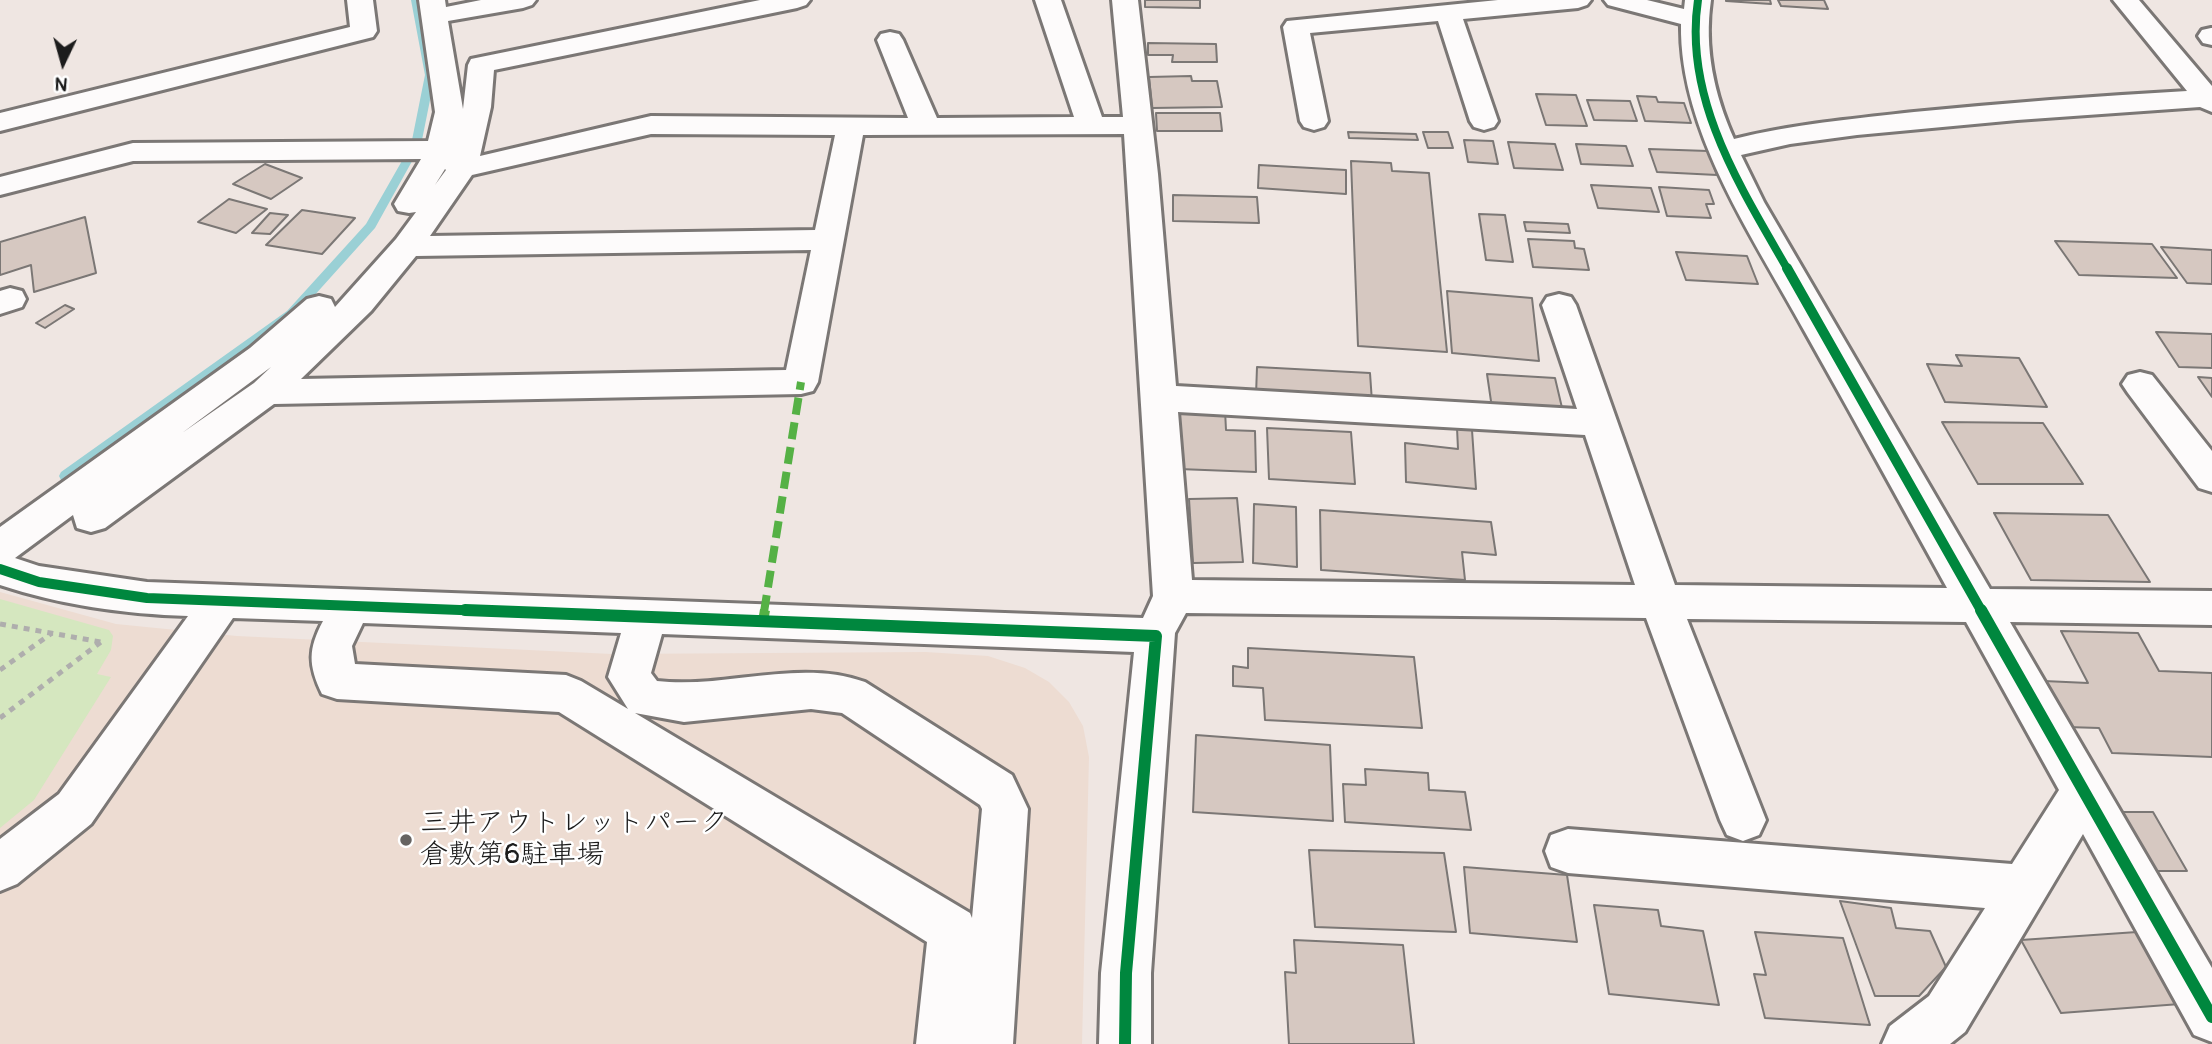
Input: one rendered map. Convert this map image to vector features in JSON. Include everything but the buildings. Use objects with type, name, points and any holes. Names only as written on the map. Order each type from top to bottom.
[{"type":"street","points":[[0,122],[363,32],[360,0]]},
{"type":"street","points":[[90,517],[265,391],[359,303],[407,246],[444,156],[449,112],[434,8],[523,0]]},
{"type":"street","points":[[0,548],[262,356],[353,274],[402,214],[477,107],[481,65],[797,0]]},
{"type":"street","points":[[1048,0],[1090,124]]},
{"type":"street","points":[[1125,0],[1173,596],[1156,636],[1126,973],[1125,1044]]},
{"type":"street","points":[[1314,121],[1296,27],[1578,0]]},
{"type":"street","points":[[1618,0],[1696,10],[1696,61],[1709,113],[1749,202],[2212,1017]]},
{"type":"street","points":[[2126,0],[2208,96]]},
{"type":"street","points":[[1448,12],[1484,121]]},
{"type":"street","points":[[890,40],[926,127]]},
{"type":"street","points":[[1724,151],[1762,139],[1835,129],[2008,110],[2208,96]]},
{"type":"street","points":[[0,187],[133,152],[396,151],[444,156],[651,125],[1137,125]]},
{"type":"street","points":[[265,391],[800,382],[851,125]]},
{"type":"street","points":[[407,246],[830,240]]},
{"type":"street","points":[[1559,305],[1661,603],[1743,820]]},
{"type":"street","points":[[2140,384],[2212,478]]},
{"type":"street","points":[[1159,398],[1599,423]]},
{"type":"street","points":[[0,569],[39,582],[147,598],[1156,636]]},
{"type":"street","points":[[1173,596],[2212,608]]},
{"type":"street","points":[[0,868],[75,809],[222,601]]},
{"type":"street","points":[[351,605],[331,646],[337,681],[566,694],[953,930],[942,1044]]},
{"type":"street","points":[[646,617],[629,677],[645,698],[684,703],[811,691],[850,695],[996,790],[1005,809],[987,1044]]},
{"type":"street","points":[[1908,1044],[1947,1014],[2083,792]]},
{"type":"street","points":[[1568,851],[2025,888]]},
{"type":"path","points":[[0,624],[101,642],[0,718]]},
{"type":"path","points":[[0,670],[52,633]]},
{"type":"shaded area","points":[[0,592],[116,624],[237,636],[612,654],[926,652],[988,656],[1025,668],[1049,682],[1069,702],[1083,726],[1089,757],[1082,1044],[0,1044]]},
{"type":"green space","points":[[0,599],[109,630],[113,636],[111,650],[97,674],[111,677],[34,800],[0,828]]},
{"type":"waterway","points":[[66,476],[291,314],[371,226],[416,145],[430,75],[416,0]]},
{"type":"marked path","points":[[763,621],[801,382]]},
{"type":"cycle path","points":[[1698,0],[1694,25],[1699,78],[1726,156],[1749,202],[2212,1017]]},
{"type":"cycle path","points":[[0,569],[39,582],[147,598],[1156,636],[1126,973],[1125,1044]]},
{"type":"place","name":"三井アウトレットパーク 倉敷第6駐車場","points":[[406,840]]}]
